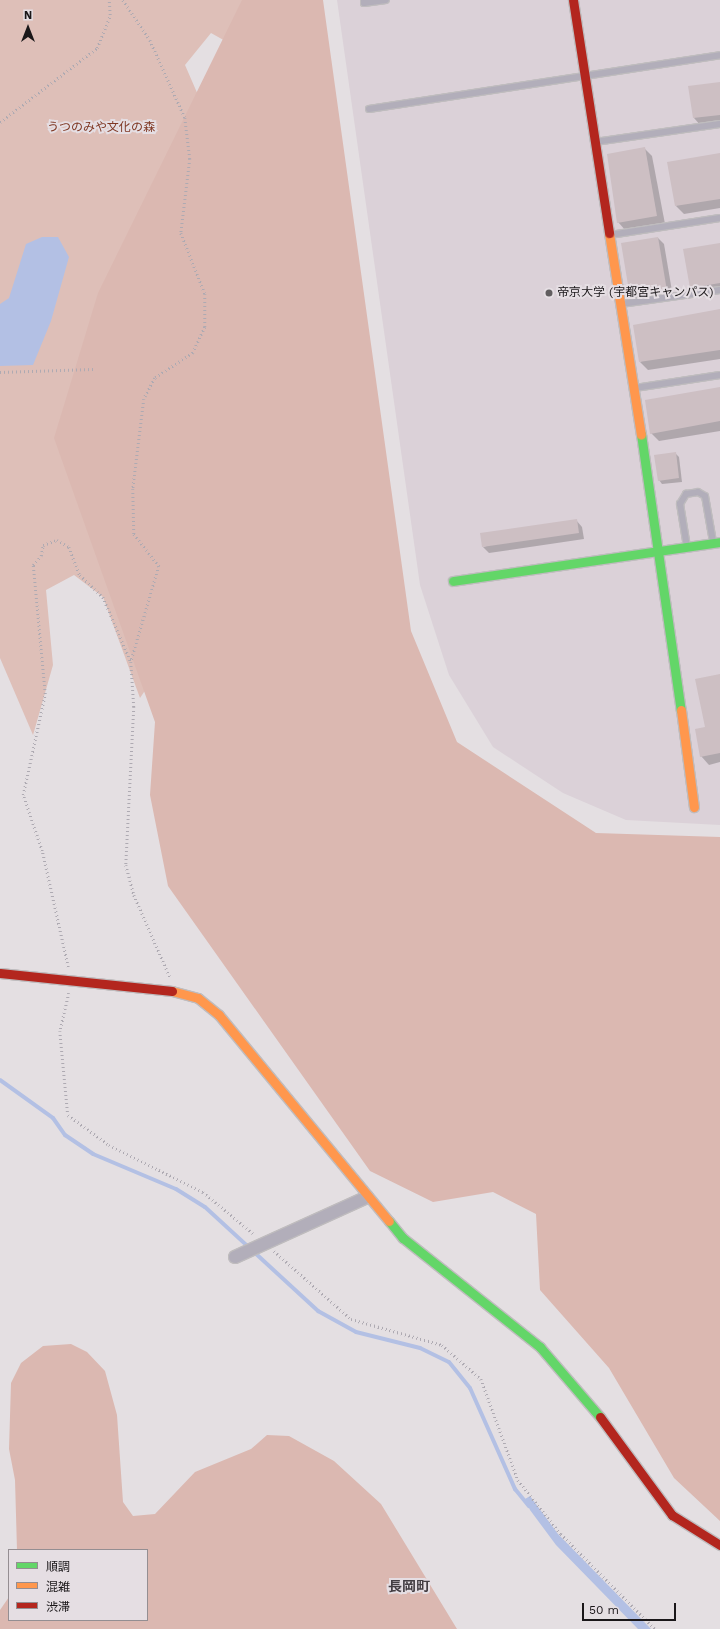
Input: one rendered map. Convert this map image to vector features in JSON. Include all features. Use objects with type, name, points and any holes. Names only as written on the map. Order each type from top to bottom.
[{"type":"street","points":[[573,0],[659,551],[694,807]]},
{"type":"street","points":[[453,581],[717,542]]},
{"type":"street","points":[[0,974],[176,991],[198,998],[218,1015],[367,1197],[428,1261],[540,1347],[584,1394],[672,1515],[720,1545]]},
{"type":"street","points":[[235,1257],[367,1197]]},
{"type":"lane","points":[[364,0],[364,3],[386,0]]},
{"type":"lane","points":[[369,109],[720,55]]},
{"type":"lane","points":[[596,142],[720,124]]},
{"type":"lane","points":[[610,235],[720,218]]},
{"type":"lane","points":[[621,304],[720,290]]},
{"type":"lane","points":[[634,389],[720,375]]},
{"type":"lane","points":[[687,547],[680,504],[686,494],[698,492],[705,496],[717,542]]},
{"type":"path","points":[[0,122],[96,48],[110,15],[109,0]]},
{"type":"path","points":[[123,0],[150,40],[185,118],[190,159],[181,233],[205,294],[204,327],[193,353],[155,378],[139,421],[132,523],[134,534],[159,566],[130,662]]},
{"type":"path","points":[[0,372],[93,369]]},
{"type":"path","points":[[176,991],[134,895],[126,865],[134,707],[130,662],[103,597],[80,575],[69,547],[57,540],[43,545],[41,556],[33,565],[45,694],[23,795],[42,851],[72,981],[60,1032],[68,1115],[109,1145],[202,1192],[256,1237]]},
{"type":"path","points":[[268,1247],[351,1320],[442,1345],[481,1379],[518,1480],[561,1534],[655,1629]]},
{"type":"shaded area","points":[[242,0],[323,0],[411,631],[457,742],[596,833],[720,837],[720,1521],[674,1478],[609,1368],[540,1290],[536,1214],[493,1192],[433,1202],[370,1171],[168,886],[150,795],[155,722],[54,438],[98,293]]},
{"type":"shaded area","name":"帝京大学 (宇都宮キャンパス)","points":[[337,0],[720,0],[720,825],[626,820],[563,793],[493,747],[449,675],[420,585]]},
{"type":"shaded area","points":[[71,1344],[87,1352],[105,1371],[117,1415],[123,1502],[133,1516],[155,1514],[195,1472],[251,1449],[267,1435],[289,1436],[334,1461],[381,1504],[457,1629],[0,1629],[0,1610],[8,1598],[8,1621],[148,1621],[148,1549],[17,1549],[15,1480],[9,1449],[11,1383],[21,1363],[43,1346]]},
{"type":"green space","name":"うつのみや文化の森","points":[[0,0],[286,0],[268,65],[211,33],[185,65],[205,111],[212,590],[140,698],[103,597],[74,575],[46,590],[53,665],[33,735],[0,658]]},
{"type":"water","points":[[42,237],[58,237],[69,257],[51,321],[33,365],[0,366],[0,304],[9,298],[26,244]]},
{"type":"water","points":[[530,1496],[558,1534],[651,1629],[638,1629],[556,1545],[530,1510],[525,1499]]},
{"type":"building","points":[[720,82],[720,115],[693,118],[688,86]]},
{"type":"building","points":[[645,147],[657,216],[617,223],[607,154]]},
{"type":"building","points":[[720,153],[720,199],[675,206],[667,162]]},
{"type":"building","points":[[658,237],[667,291],[630,297],[621,243]]},
{"type":"building","points":[[720,243],[720,283],[690,288],[683,249]]},
{"type":"building","points":[[720,309],[720,350],[639,362],[633,325]]},
{"type":"building","points":[[720,387],[720,421],[650,434],[645,400]]},
{"type":"building","points":[[676,452],[679,478],[658,481],[654,455]]},
{"type":"building","points":[[577,519],[579,533],[482,547],[480,533]]},
{"type":"building","points":[[720,674],[720,753],[700,757],[695,729],[705,727],[695,679]]},
{"type":"waterway","points":[[0,1080],[53,1118],[65,1135],[93,1154],[176,1189],[205,1207],[318,1311],[356,1332],[420,1348],[449,1362],[470,1388],[515,1489],[529,1506]]},
{"type":"traffic: fast","points":[[641,434],[681,710]]},
{"type":"traffic: fast","points":[[453,581],[720,542]]},
{"type":"traffic: fast","points":[[389,1221],[403,1238],[540,1347],[600,1417]]},
{"type":"traffic: slow","points":[[609,233],[641,434]]},
{"type":"traffic: slow","points":[[681,710],[694,807]]},
{"type":"traffic: slow","points":[[172,991],[198,998],[219,1015],[389,1221]]},
{"type":"traffic: jam","points":[[573,0],[609,233]]},
{"type":"traffic: jam","points":[[0,973],[172,991]]},
{"type":"traffic: jam","points":[[600,1417],[672,1515],[720,1545]]},
{"type":"place","name":"帝京大学 (宇都宮キャンパス)","points":[[549,293]]},
{"type":"district","name":"長岡町","points":[[409,1586]]}]
